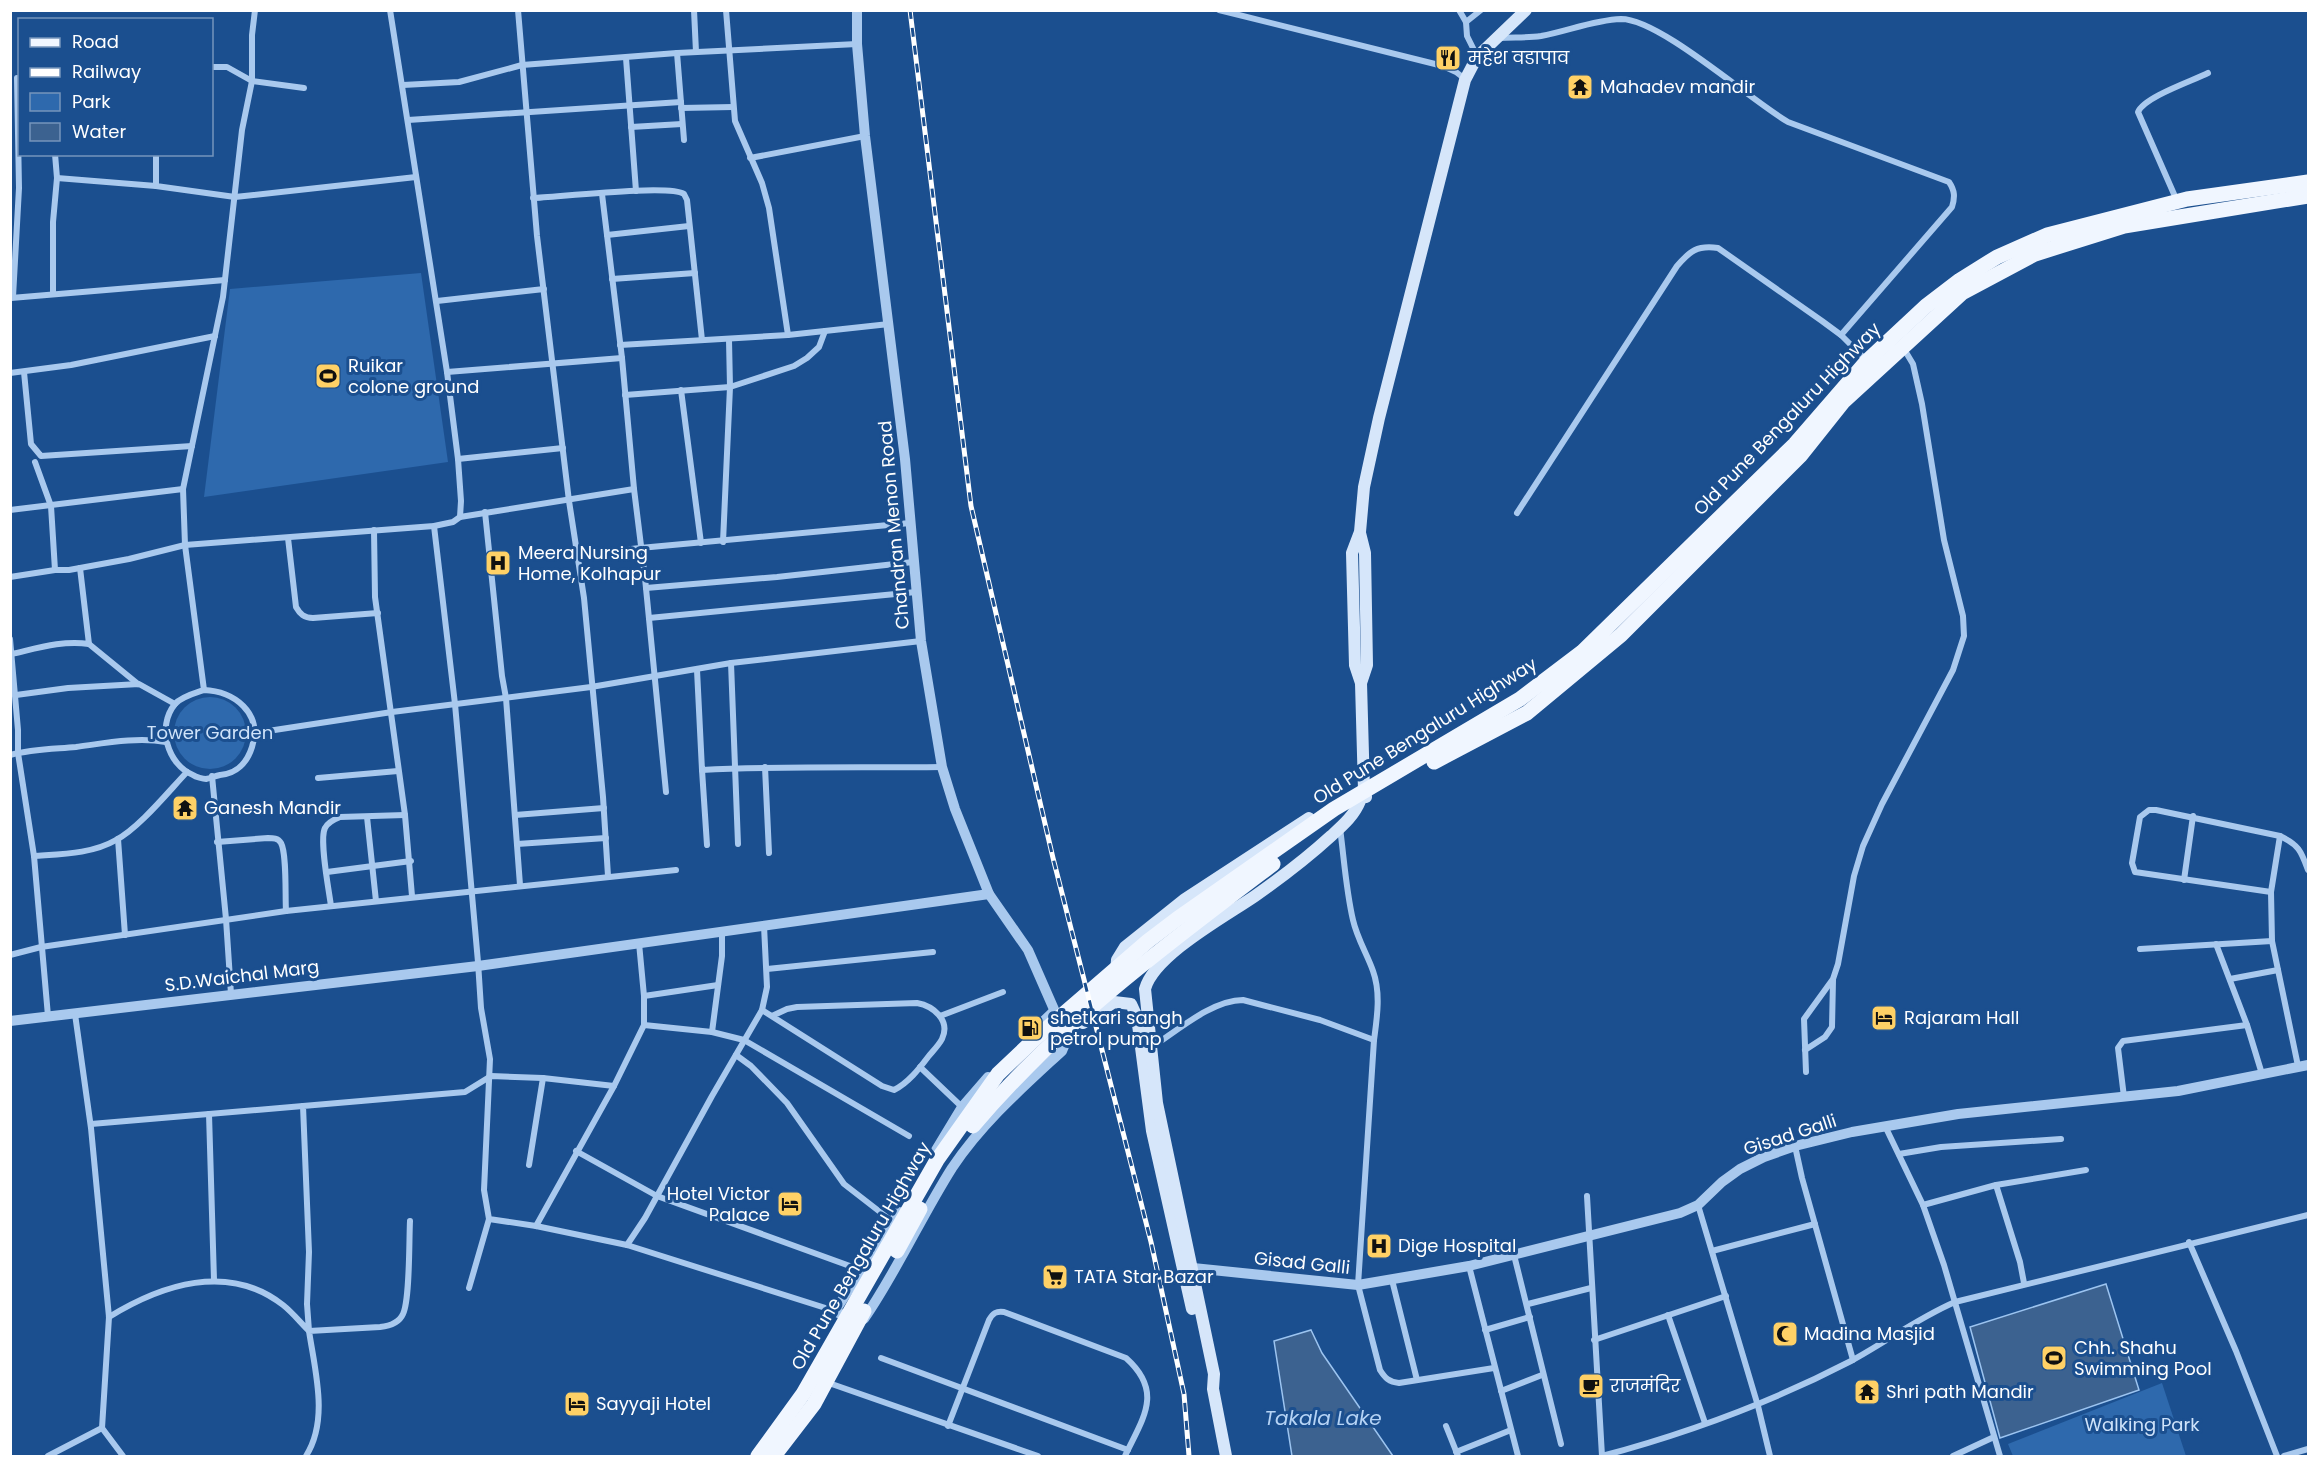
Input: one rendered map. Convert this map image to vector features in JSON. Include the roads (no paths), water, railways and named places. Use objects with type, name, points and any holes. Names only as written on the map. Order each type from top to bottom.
[{"type":"main road","points":[[1151,1041],[1123,1010],[1115,994],[1116,960],[1125,947],[1185,899],[1344,796],[1362,796],[1360,683],[1366,665],[1365,553],[1360,532],[1365,487],[1379,418],[1465,80],[1477,57],[1526,10]]},
{"type":"main road","name":"Old Pune Bengaluru Highway","points":[[848,1316],[942,1166],[1001,1093],[1068,1029],[1132,971],[1362,796],[1520,699],[1582,652],[1795,444],[1867,361],[1926,306],[1960,280],[1997,257],[2047,235],[2178,202],[2308,182]]},
{"type":"main road","name":"Old Pune Bengaluru Highway","points":[[1362,796],[1397,783],[1527,713],[1621,635],[1800,456],[1843,402],[1962,293],[2035,254],[2124,226],[2308,196]]},
{"type":"main road","points":[[1226,1456],[1213,1389],[1214,1374],[1157,1103],[1145,989],[1154,970],[1198,933],[1309,857],[1337,817]]},
{"type":"main road","name":"Old Pune Bengaluru Highway","points":[[774,1456],[814,1404],[820,1379],[848,1316],[937,1160],[998,1074],[1038,1036],[1156,936],[1337,817]]},
{"type":"main road","points":[[1068,1029],[1082,1024],[1114,1002],[1131,1005],[1137,1017],[1152,1131],[1185,1272],[1206,1376],[1213,1389]]},
{"type":"main road","name":"Old Pune Bengaluru Highway","points":[[758,1456],[820,1379]]},
{"type":"street","points":[[204,690],[185,545],[183,489],[225,279],[242,130],[252,81],[252,35],[255,10]]},
{"type":"street","points":[[390,10],[447,372],[458,459],[460,517]]},
{"type":"street","points":[[518,10],[533,198],[589,651],[608,876]]},
{"type":"street","points":[[694,10],[696,52]]},
{"type":"street","points":[[726,10],[733,107],[740,136],[762,183],[769,208],[788,335]]},
{"type":"street","name":"Chandran Menon Road","points":[[848,1316],[863,1320],[881,1295],[953,1168],[997,1111],[1065,1047],[1067,1039],[1028,950],[989,894],[955,808],[942,767],[921,641],[905,459],[865,136],[857,44],[857,10]]},
{"type":"street","points":[[1219,10],[1443,66],[1456,72],[1465,80]]},
{"type":"street","points":[[1459,10],[1466,22],[1467,36],[1477,57]]},
{"type":"street","points":[[1466,22],[1481,10]]},
{"type":"street","points":[[1493,42],[1539,36],[1602,21],[1623,19],[1636,21],[1713,68],[1767,110],[1788,122],[1949,182],[1954,190],[1952,207],[1841,335]]},
{"type":"street","points":[[403,85],[459,82],[522,65],[677,53],[857,44]]},
{"type":"street","points":[[677,53],[684,140]]},
{"type":"street","points":[[626,58],[636,191]]},
{"type":"street","points":[[213,67],[226,67],[252,81],[304,88]]},
{"type":"street","points":[[2178,202],[2138,112],[2140,106],[2150,100],[2208,73]]},
{"type":"street","points":[[17,78],[18,133]]},
{"type":"street","points":[[408,120],[630,106],[733,107]]},
{"type":"street","points":[[631,127],[682,124]]},
{"type":"street","points":[[750,158],[865,136]]},
{"type":"street","points":[[18,156],[19,188],[12,298],[225,279]]},
{"type":"street","points":[[53,294],[53,222],[57,178],[55,156]]},
{"type":"street","points":[[156,156],[156,186]]},
{"type":"street","points":[[57,178],[156,186],[235,197],[416,177]]},
{"type":"street","points":[[533,198],[636,191],[681,191],[687,200],[702,340]]},
{"type":"street","points":[[602,194],[622,357],[666,792]]},
{"type":"street","points":[[607,235],[689,226]]},
{"type":"street","points":[[1517,513],[1677,266],[1695,248],[1705,246],[1718,248],[1841,335],[1867,361]]},
{"type":"street","points":[[612,279],[694,273]]},
{"type":"street","points":[[437,302],[544,289]]},
{"type":"street","points":[[620,345],[788,335],[889,324]]},
{"type":"street","points":[[625,394],[730,387],[801,362],[819,346],[825,331]]},
{"type":"street","points":[[10,372],[24,372],[215,336]]},
{"type":"street","points":[[723,542],[730,387],[729,339]]},
{"type":"street","points":[[1806,1072],[1804,1018],[1833,979],[1839,964],[1854,876],[1863,846],[1882,804],[1953,670],[1965,636],[1963,616],[1944,540],[1922,404],[1913,364],[1903,347]]},
{"type":"street","points":[[447,372],[622,357]]},
{"type":"street","points":[[24,372],[31,444],[41,456],[192,446]]},
{"type":"street","points":[[681,390],[702,543]]},
{"type":"street","points":[[458,459],[563,448]]},
{"type":"street","points":[[35,462],[51,506],[55,570]]},
{"type":"street","points":[[10,510],[183,489]]},
{"type":"street","points":[[10,577],[80,568],[185,545],[434,526],[485,512],[569,501],[634,489]]},
{"type":"street","points":[[485,512],[501,676],[506,698],[520,885]]},
{"type":"street","points":[[578,555],[910,523]]},
{"type":"street","points":[[434,526],[455,704],[478,966],[491,1076],[487,1095],[484,1190],[489,1219],[469,1288]]},
{"type":"street","points":[[375,530],[375,597],[411,861],[412,896]]},
{"type":"street","points":[[288,538],[296,607],[301,614],[307,618],[313,618],[378,613]]},
{"type":"street","points":[[646,588],[913,562]]},
{"type":"street","points":[[80,568],[89,644]]},
{"type":"street","points":[[649,618],[916,592]]},
{"type":"street","points":[[10,639],[16,695],[18,753],[34,856],[48,1016]]},
{"type":"street","points":[[254,731],[355,720],[392,712],[591,687],[731,663],[921,641]]},
{"type":"street","points":[[12,654],[60,643],[89,644],[139,684],[175,705]]},
{"type":"street","points":[[731,663],[738,844]]},
{"type":"street","points":[[697,670],[707,845]]},
{"type":"street","points":[[16,695],[68,688],[139,684]]},
{"type":"street","points":[[204,690],[219,691],[238,700],[251,717],[254,731],[249,756],[230,774],[212,776],[207,779],[187,772],[177,764],[166,741],[166,730],[175,705],[193,693],[204,690]]},
{"type":"street","points":[[10,755],[116,741],[166,741]]},
{"type":"street","points":[[702,770],[765,767],[815,769],[942,767]]},
{"type":"street","points":[[765,767],[768,853]]},
{"type":"street","points":[[318,778],[398,771]]},
{"type":"street","points":[[34,856],[85,851],[118,840],[187,772]]},
{"type":"street","points":[[212,776],[231,994]]},
{"type":"street","points":[[515,815],[604,808]]},
{"type":"street","points":[[2271,892],[2135,872],[2132,863],[2140,817],[2144,812],[2156,810],[2280,836],[2294,843],[2301,852],[2308,870]]},
{"type":"street","points":[[331,906],[323,842],[324,828],[332,820],[340,817],[405,814]]},
{"type":"street","points":[[2184,879],[2193,816]]},
{"type":"street","points":[[367,817],[376,901]]},
{"type":"street","points":[[1337,817],[1353,920],[1360,945],[1374,973],[1377,990],[1358,1285],[1380,1370],[1392,1383],[1399,1383],[1494,1368]]},
{"type":"street","points":[[2280,836],[2271,892],[2272,941],[2303,1065]]},
{"type":"street","points":[[217,842],[275,838],[281,843],[284,854],[286,911]]},
{"type":"street","points":[[517,844],[606,838]]},
{"type":"street","points":[[118,840],[125,934]]},
{"type":"street","points":[[327,872],[411,861]]},
{"type":"street","points":[[10,955],[41,947],[286,911],[676,870]]},
{"type":"street","name":"S.D.Waichal Marg","points":[[10,1021],[478,966],[989,894]]},
{"type":"street","points":[[627,1245],[762,1010],[767,987],[764,926]]},
{"type":"street","points":[[712,1032],[722,932]]},
{"type":"street","points":[[2140,950],[2272,941]]},
{"type":"street","points":[[536,1226],[614,1086],[644,1025],[639,943]]},
{"type":"street","points":[[2216,945],[2247,1025],[2262,1074]]},
{"type":"street","points":[[767,969],[933,952]]},
{"type":"street","points":[[2230,980],[2278,970]]},
{"type":"street","points":[[1805,1050],[1825,1037],[1832,1027],[1833,979]]},
{"type":"street","points":[[644,996],[718,985]]},
{"type":"street","points":[[940,1016],[1003,992]]},
{"type":"street","points":[[1151,1041],[1232,1000],[1243,1000],[1320,1020],[1374,1040]]},
{"type":"street","points":[[762,1010],[889,1089],[900,1087],[921,1067],[942,1039],[945,1029],[935,1009],[917,1003],[797,1007],[772,1016]]},
{"type":"street","points":[[489,1219],[536,1226],[627,1245],[848,1316],[861,1270],[893,1222],[962,1107],[998,1066],[1054,1011]]},
{"type":"street","points":[[75,1014],[91,1124],[109,1317],[102,1428],[123,1456]]},
{"type":"street","points":[[644,1025],[712,1032],[744,1040],[909,1136]]},
{"type":"street","points":[[2124,1097],[2118,1048],[2123,1041],[2247,1025]]},
{"type":"street","points":[[736,1055],[752,1066],[787,1103],[844,1184],[893,1222]]},
{"type":"street","name":"Gisad Galli","points":[[1193,1268],[1358,1285],[1469,1266],[1663,1218],[1698,1205],[1722,1182],[1740,1169],[1764,1157],[1796,1146],[1885,1126],[1958,1114],[2178,1091],[2303,1065]]},
{"type":"street","points":[[921,1067],[962,1107]]},
{"type":"street","points":[[91,1124],[465,1092],[491,1076],[543,1078],[614,1086]]},
{"type":"street","points":[[529,1165],[543,1078]]},
{"type":"street","points":[[303,1106],[309,1252],[309,1331],[319,1412],[317,1430],[306,1456]]},
{"type":"street","points":[[209,1114],[214,1280]]},
{"type":"street","points":[[1885,1126],[1923,1205],[1955,1302],[2000,1456]]},
{"type":"street","points":[[1899,1154],[1941,1147],[2061,1139]]},
{"type":"street","points":[[1796,1146],[1853,1360]]},
{"type":"street","points":[[576,1151],[657,1196],[861,1270]]},
{"type":"street","points":[[1923,1205],[1996,1185],[2086,1170]]},
{"type":"street","points":[[1996,1185],[2020,1262],[2024,1283]]},
{"type":"street","points":[[1587,1197],[1602,1456],[1758,1406],[1853,1360],[1933,1311],[1955,1302],[2189,1242],[2308,1215]]},
{"type":"street","points":[[1698,1205],[1758,1406],[1770,1456]]},
{"type":"street","points":[[109,1317],[125,1307],[173,1288],[214,1280],[244,1286],[263,1293],[282,1304],[309,1331],[390,1326],[398,1321],[405,1306],[410,1221]]},
{"type":"street","points":[[1712,1251],[1815,1224]]},
{"type":"street","points":[[2189,1242],[2240,1360],[2277,1456]]},
{"type":"street","points":[[1515,1255],[1528,1304],[1542,1375],[1561,1444]]},
{"type":"street","points":[[1469,1266],[1518,1456]]},
{"type":"street","points":[[1392,1280],[1417,1380]]},
{"type":"street","points":[[1528,1304],[1591,1288]]},
{"type":"street","points":[[1594,1340],[1726,1296]]},
{"type":"street","points":[[881,1358],[962,1390],[1126,1454],[1145,1412],[1148,1399],[1140,1371],[1126,1358],[997,1311],[992,1314],[962,1390],[948,1426]]},
{"type":"street","points":[[1668,1315],[1705,1423]]},
{"type":"street","points":[[1485,1330],[1530,1317]]},
{"type":"street","points":[[1501,1392],[1542,1375]]},
{"type":"street","points":[[820,1379],[1038,1456]]},
{"type":"street","points":[[1446,1426],[1457,1454],[1511,1430]]},
{"type":"street","points":[[48,1456],[102,1428]]},
{"type":"street","points":[[1953,1456],[1994,1437]]},
{"type":"street","points":[[2284,1456],[2308,1449]]},
{"type":"water","name":"Chh. Shahu Swimming Pool","points":[[2106,1284],[2139,1390],[2000,1438],[1970,1327]]},
{"type":"water","name":"Takala Lake","points":[[1311,1330],[1322,1353],[1393,1456],[1292,1456],[1274,1341]]},
{"type":"railway","points":[[910,10],[971,506],[1053,858],[1151,1242],[1184,1394],[1189,1456]]},
{"type":"place","name":"महेश वडापाव","points":[[1448,58]]},
{"type":"place","name":"Mahadev mandir","points":[[1580,87]]},
{"type":"place","name":"Ruikar colone ground","points":[[328,376]]},
{"type":"place","name":"Meera Nursing Home, Kolhapur","points":[[498,563]]},
{"type":"place","name":"Ganesh Mandir","points":[[185,808]]},
{"type":"place","name":"Rajaram Hall","points":[[1884,1018]]},
{"type":"place","name":"shetkari sangh petrol pump","points":[[1030,1028]]},
{"type":"place","name":"Hotel Victor Palace","points":[[790,1204]]},
{"type":"place","name":"Dige Hospital","points":[[1379,1246]]},
{"type":"place","name":"TATA Star Bazar","points":[[1055,1277]]},
{"type":"place","name":"Madina Masjid","points":[[1785,1334]]},
{"type":"place","name":"Chh. Shahu Swimming Pool","points":[[2054,1358]]},
{"type":"place","name":"राजमंदिर","points":[[1591,1386]]},
{"type":"place","name":"Shri path Mandir","points":[[1867,1392]]},
{"type":"place","name":"Sayyaji Hotel","points":[[577,1404]]},
{"type":"park label","name":"Tower Garden","points":[[210,733]]},
{"type":"park label","name":"Walking Park","points":[[2142,1425]]}]
